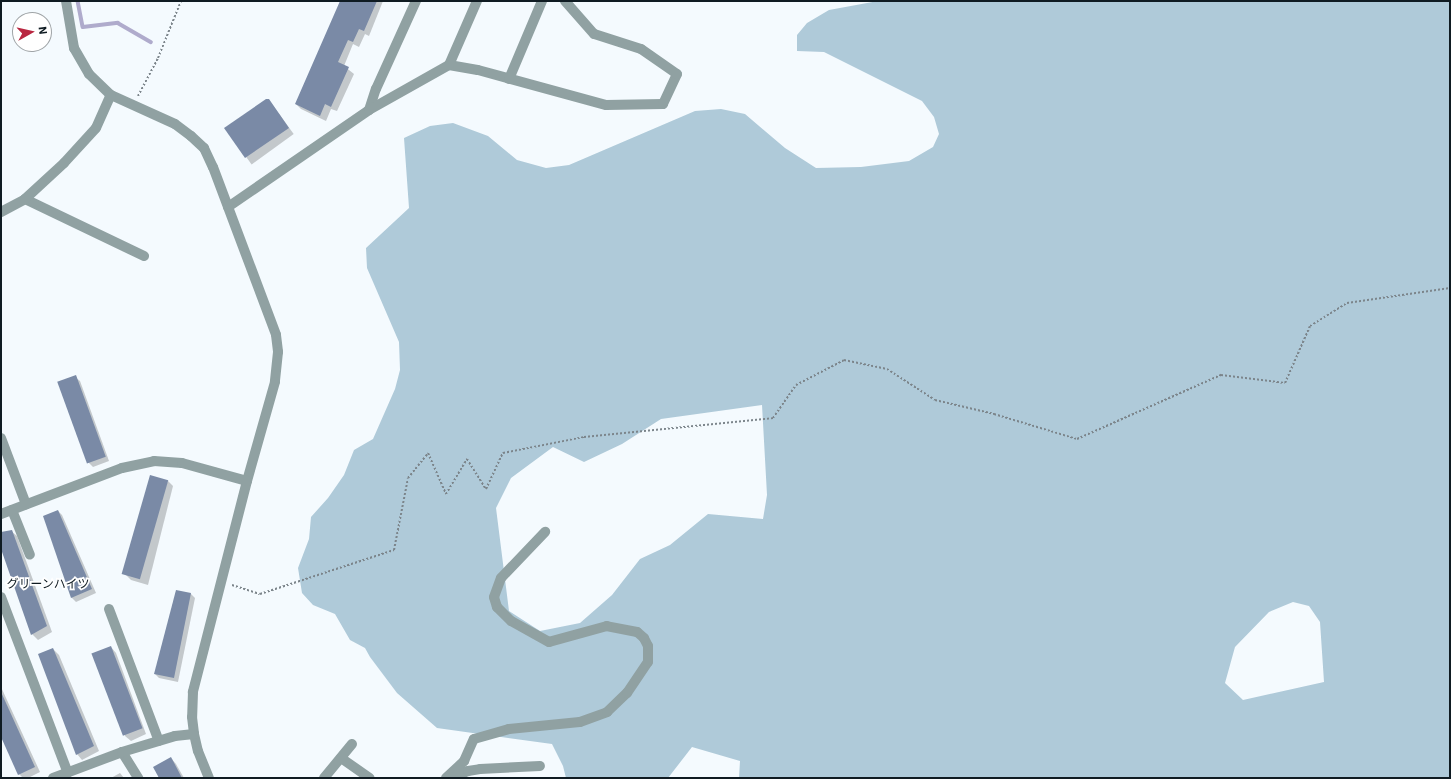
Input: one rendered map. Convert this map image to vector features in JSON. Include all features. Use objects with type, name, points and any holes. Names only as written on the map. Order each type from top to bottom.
[{"type":"street","points":[[66,1],[74,48],[89,74],[111,95],[175,124],[204,148],[213,167],[271,321],[278,352],[275,382],[247,481],[223,583],[194,692],[192,717],[194,734],[198,751],[209,778]]},
{"type":"street","points":[[369,110],[376,89],[416,1]]},
{"type":"street","points":[[228,208],[369,110],[449,65],[477,1]]},
{"type":"street","points":[[509,79],[542,1]]},
{"type":"street","points":[[449,65],[478,70],[606,105],[663,104],[677,74],[641,49],[594,34],[565,1]]},
{"type":"street","points":[[1,212],[25,199],[64,163],[96,128],[111,95]]},
{"type":"street","points":[[25,199],[144,256]]},
{"type":"street","points":[[1,438],[26,504]]},
{"type":"street","points":[[1,514],[122,468],[154,461],[182,463],[247,481]]},
{"type":"street","points":[[12,510],[30,555]]},
{"type":"street","points":[[446,778],[464,761],[474,739],[509,729],[580,722],[607,712],[628,693],[648,662],[648,646],[644,638],[637,632],[607,626],[549,642],[511,621],[497,607],[494,597],[501,578],[545,532]]},
{"type":"street","points":[[1,597],[74,774]]},
{"type":"street","points":[[109,609],[159,741]]},
{"type":"street","points":[[54,778],[74,774],[122,752],[174,736],[194,734]]},
{"type":"street","points":[[324,778],[352,744]]},
{"type":"street","points":[[122,752],[138,778]]},
{"type":"street","points":[[341,758],[370,778]]},
{"type":"street","points":[[452,778],[468,771],[480,769],[540,766]]},
{"type":"path","points":[[133,105],[158,58],[181,1]]},
{"type":"path","points":[[223,583],[260,594],[394,550],[408,478],[428,453],[446,494],[468,459],[486,489],[503,453],[584,437],[773,418],[796,385],[844,360],[887,369],[935,400],[994,414],[1077,439],[1221,375],[1285,383],[1310,326],[1347,303],[1450,288]]},
{"type":"shaded area","points":[[878,1],[1450,1],[1450,778],[739,778],[740,761],[692,747],[668,778],[566,778],[563,766],[552,744],[437,728],[397,693],[365,648],[350,640],[335,614],[313,605],[302,593],[298,568],[309,539],[311,517],[328,498],[344,475],[354,450],[373,439],[395,389],[400,370],[399,342],[367,268],[366,248],[409,208],[404,138],[430,126],[453,123],[488,136],[517,160],[546,168],[569,165],[695,111],[721,109],[745,114],[785,148],[816,168],[861,167],[909,161],[933,147],[939,134],[934,117],[922,101],[824,52],[797,51],[797,35],[807,23],[829,10]],"holes":[[[762,405],[767,495],[763,519],[708,514],[670,545],[640,559],[612,595],[580,623],[540,631],[509,611],[496,508],[511,478],[553,447],[584,462],[622,444],[661,419]],[[1293,602],[1309,606],[1320,622],[1324,682],[1243,700],[1225,683],[1235,647],[1269,612]]]},
{"type":"building","points":[[340,1],[377,1],[364,31],[359,29],[353,42],[348,40],[338,62],[349,67],[331,107],[325,104],[320,116],[295,104]]},
{"type":"building","points":[[266,99],[269,99],[289,128],[245,158],[224,128]]},
{"type":"building","points":[[76,375],[106,457],[87,464],[57,382]]},
{"type":"building","points":[[150,475],[168,480],[140,579],[122,574]]},
{"type":"building","points":[[58,510],[92,589],[71,598],[43,516]]},
{"type":"building","points":[[12,530],[47,626],[31,635],[1,549],[1,532]]},
{"type":"building","points":[[176,590],[191,593],[174,678],[154,674]]},
{"type":"building","points":[[111,646],[143,728],[123,736],[91,654]]},
{"type":"building","points":[[53,648],[94,746],[76,755],[38,654]]},
{"type":"building","points":[[1,692],[35,767],[18,775],[1,737]]},
{"type":"building","points":[[171,757],[182,778],[159,778],[153,767]]},
{"type":"waterway","points":[[78,1],[83,27],[118,23],[151,42]]},
{"type":"district","name":"グリーンハイツ","points":[[48,584]]}]
